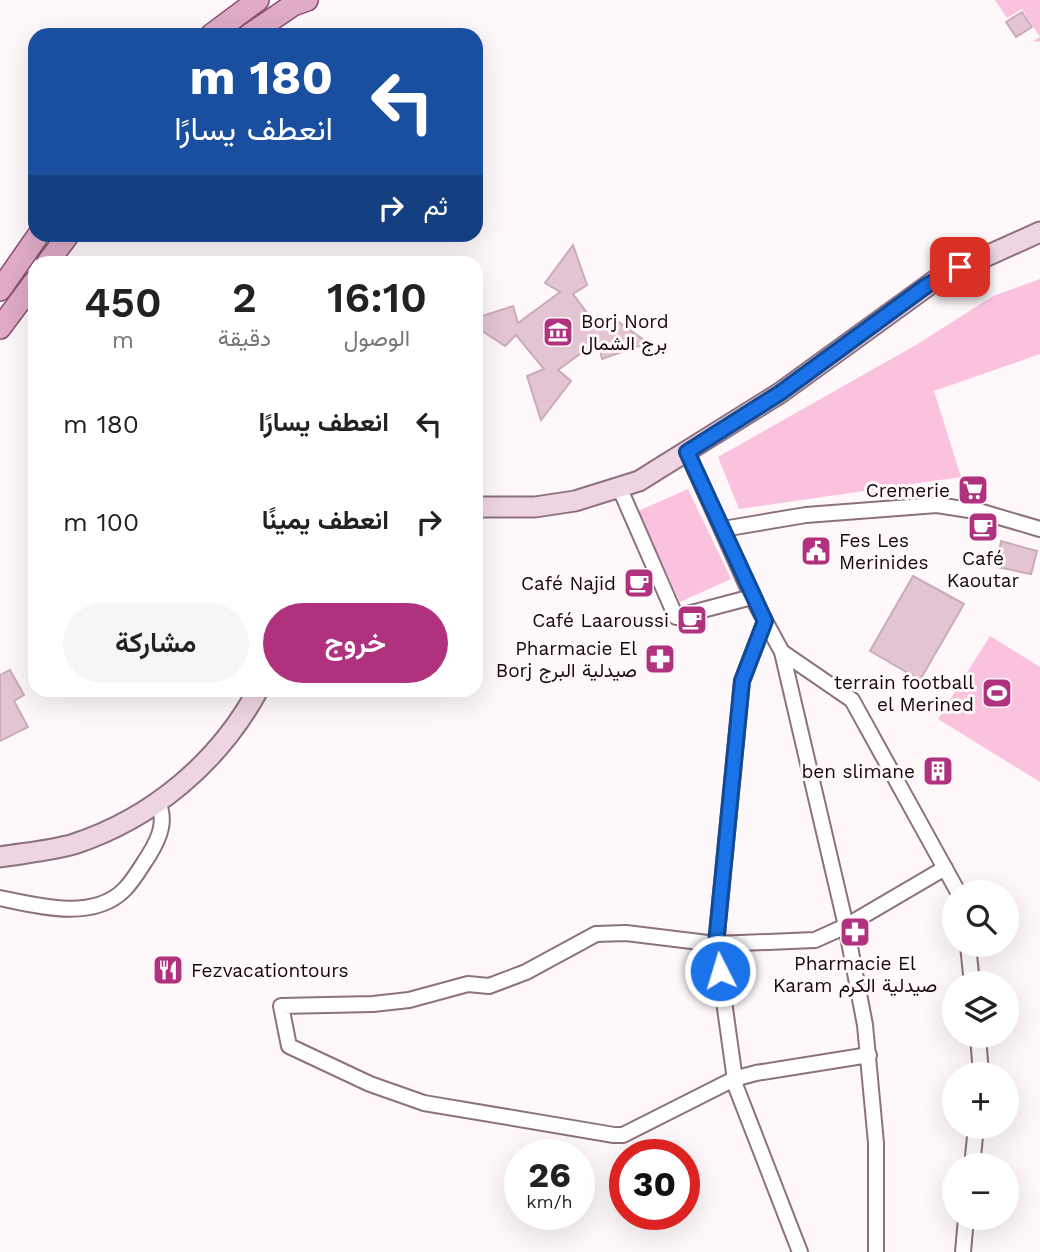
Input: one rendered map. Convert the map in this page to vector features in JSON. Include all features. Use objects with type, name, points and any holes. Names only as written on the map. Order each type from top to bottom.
[{"type":"main road","points":[[220,28],[258,0]]},
{"type":"main road","points":[[259,28],[294,2]]},
{"type":"main road","points":[[483,508],[555,505],[620,489],[687,452],[780,393],[933,282],[1040,232]]},
{"type":"main road","points":[[0,290],[33,242]]},
{"type":"main road","points":[[0,328],[28,290]]},
{"type":"main road","points":[[0,857],[76,843],[157,800],[210,760],[239,723],[254,697]]},
{"type":"street","points":[[687,452],[752,597],[782,652],[846,926],[869,1055],[876,1143],[876,1252]]},
{"type":"street","points":[[620,489],[676,617],[752,597]]},
{"type":"street","points":[[723,529],[806,515],[937,505],[982,512],[1040,529]]},
{"type":"street","points":[[765,621],[742,681],[716,944],[734,1079],[800,1252]]},
{"type":"street","points":[[782,652],[852,700],[952,880]]},
{"type":"street","points":[[0,898],[75,909],[103,902],[123,892],[156,843],[163,813],[157,800]]},
{"type":"street","points":[[869,1055],[734,1079],[623,1135],[597,1133],[424,1104],[370,1084],[289,1046],[281,1006],[373,1004],[409,1000],[468,984],[489,986],[526,972],[596,934],[625,933],[716,944],[815,940],[846,926],[945,868]]},
{"type":"street","points":[[963,1252],[965,1230]]},
{"type":"shaded area","points":[[995,0],[1040,0],[1040,37],[1022,9],[1007,18]]},
{"type":"shaded area","points":[[1040,279],[1040,354],[934,391],[961,477],[739,509],[718,457],[916,345],[993,296]]},
{"type":"shaded area","points":[[688,489],[731,579],[680,602],[638,511]]},
{"type":"shaded area","name":"terrain football el Merined","points":[[990,636],[1040,667],[1040,782],[938,719]]},
{"type":"building","points":[[1022,12],[1032,27],[1016,37],[1006,22]]},
{"type":"building","name":"Borj Nord برج الشمال","points":[[573,245],[587,285],[573,294],[599,329],[613,318],[648,343],[602,359],[598,341],[558,370],[571,381],[541,420],[527,376],[544,369],[516,335],[505,346],[483,332],[483,316],[513,306],[518,323],[560,292],[545,283]]},
{"type":"building","points":[[1001,541],[1037,551],[1031,574],[997,567]]},
{"type":"building","points":[[913,576],[964,604],[920,680],[870,651]]},
{"type":"building","points":[[10,670],[24,695],[14,701],[28,727],[0,741],[0,675]]},
{"type":"place","name":"Borj Nord برج الشمال","points":[[558,332]]},
{"type":"place","name":"Cremerie","points":[[973,490]]},
{"type":"place","name":"Café Kaoutar","points":[[983,527]]},
{"type":"place","name":"Fes Les Merinides","points":[[816,551]]},
{"type":"place","name":"Café Najid","points":[[639,583]]},
{"type":"place","name":"Café Laaroussi","points":[[692,620]]},
{"type":"place","name":"Pharmacie El Borj صيدلية البرج","points":[[660,659]]},
{"type":"place","name":"terrain football el Merined","points":[[997,693]]},
{"type":"place","name":"ben slimane","points":[[938,771]]},
{"type":"place","name":"Pharmacie El Karam صيدلية الكرم","points":[[855,932]]},
{"type":"place","name":"Fezvacationtours","points":[[168,970]]},
{"type":"route","points":[[720,971],[716,944],[742,681],[765,621],[687,452],[780,393],[926,286],[960,267]]}]
